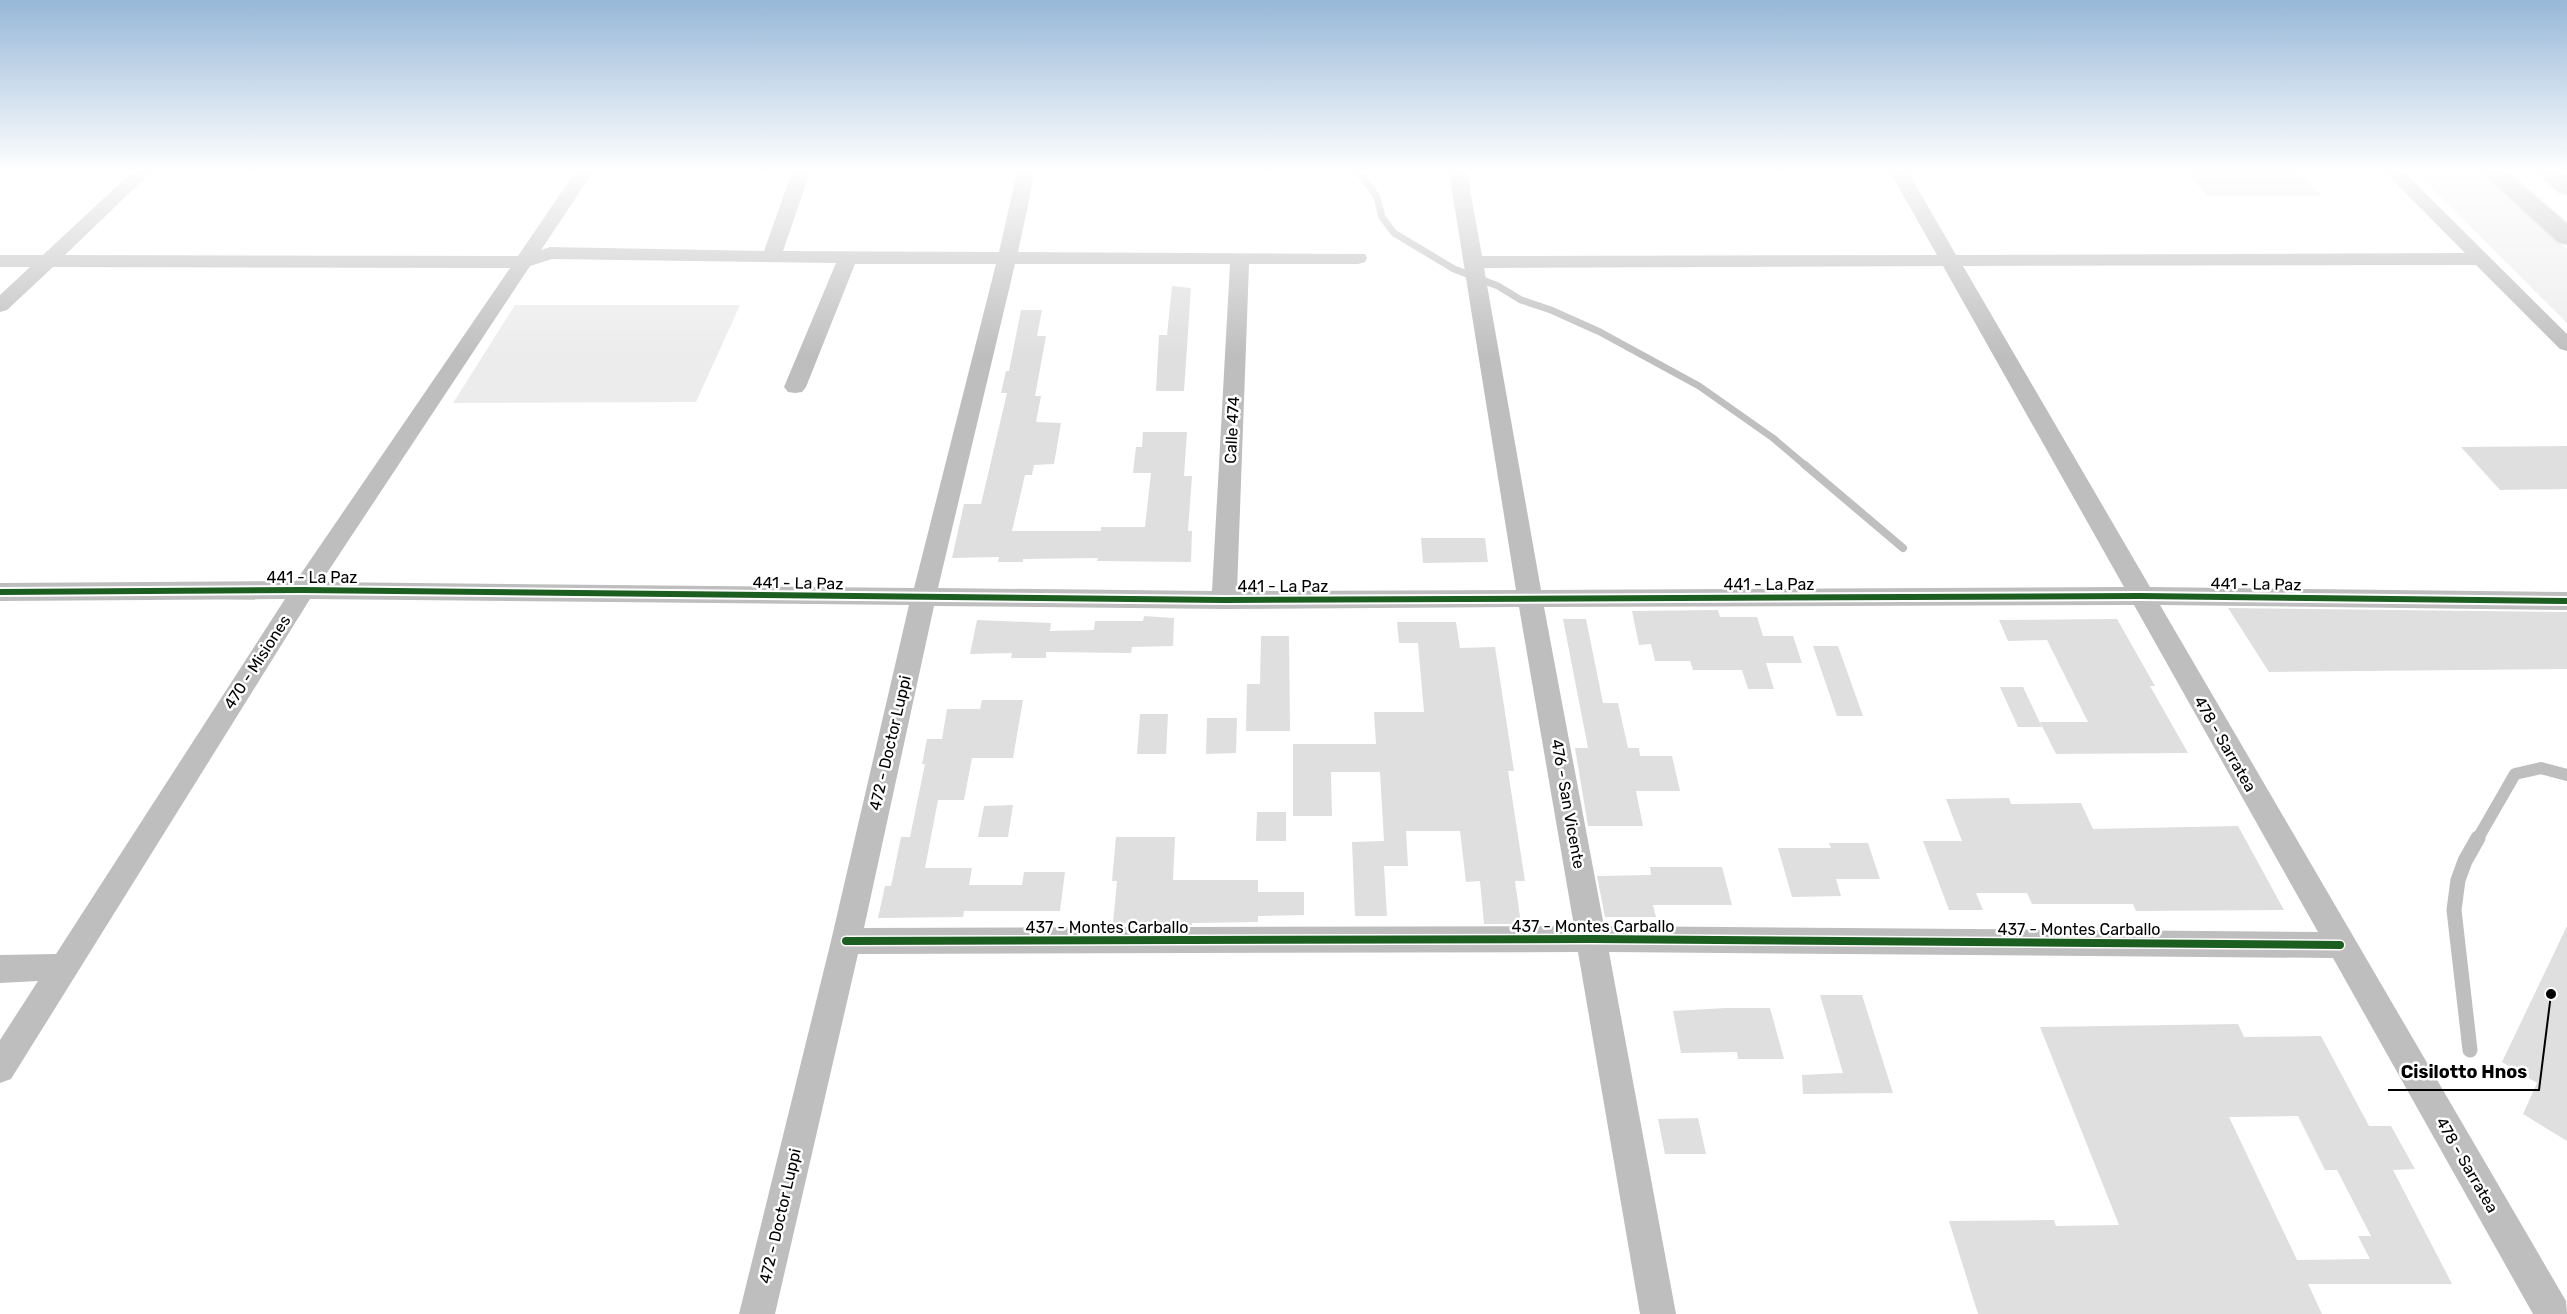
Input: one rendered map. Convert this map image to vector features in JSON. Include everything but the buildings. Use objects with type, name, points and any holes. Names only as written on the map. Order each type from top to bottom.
[{"type":"street","points":[[0,306],[77,233]]},
{"type":"street","name":"470 - Misiones","points":[[0,1068],[303,590],[544,233]]},
{"type":"street","points":[[772,256],[780,233]]},
{"type":"street","name":"472 - Doctor Luppi","points":[[757,1314],[846,941],[923,599],[1013,233]]},
{"type":"street","points":[[1469,233],[1474,264],[2481,259]]},
{"type":"street","name":"478 - Sarratea","points":[[1932,233],[2553,1314]]},
{"type":"street","points":[[2455,233],[2567,345]]},
{"type":"street","points":[[0,261],[525,262],[550,253],[1007,259],[1358,258]]},
{"type":"street","points":[[795,387],[848,258]]},
{"type":"street","name":"Calle 474","points":[[1224,600],[1240,259]]},
{"type":"street","name":"476 - San Vicente","points":[[1474,264],[1530,598],[1593,939],[1658,1314]]},
{"type":"street","name":"441 - La Paz","points":[[0,592],[303,590],[923,599],[2140,596],[2567,601]]},
{"type":"street","name":"437 - Montes Carballo","points":[[846,941],[1593,939],[2340,945]]},
{"type":"street","points":[[0,969],[62,967]]},
{"type":"lane","points":[[2470,1050],[2454,910],[2458,880],[2465,861],[2515,774],[2530,767],[2567,774]]},
{"type":"shaded area","points":[[2477,233],[2549,233],[2567,249],[2567,323]]},
{"type":"shaded area","points":[[515,305],[740,305],[696,402],[453,403]]},
{"type":"waterway","points":[[1395,233],[1454,269],[1498,286],[1521,300],[1551,310],[1600,332],[1699,386],[1773,438],[1806,466]]},
{"type":"waterway","points":[[1805,465],[1903,548]]},
{"type":"cycle path","points":[[0,592],[303,590],[1224,600],[2140,596],[2567,601]]},
{"type":"cycle path","points":[[846,941],[1593,939],[2340,945]]},
{"type":"place","name":"Cisilotto Hnos","points":[[2551,994]]}]
